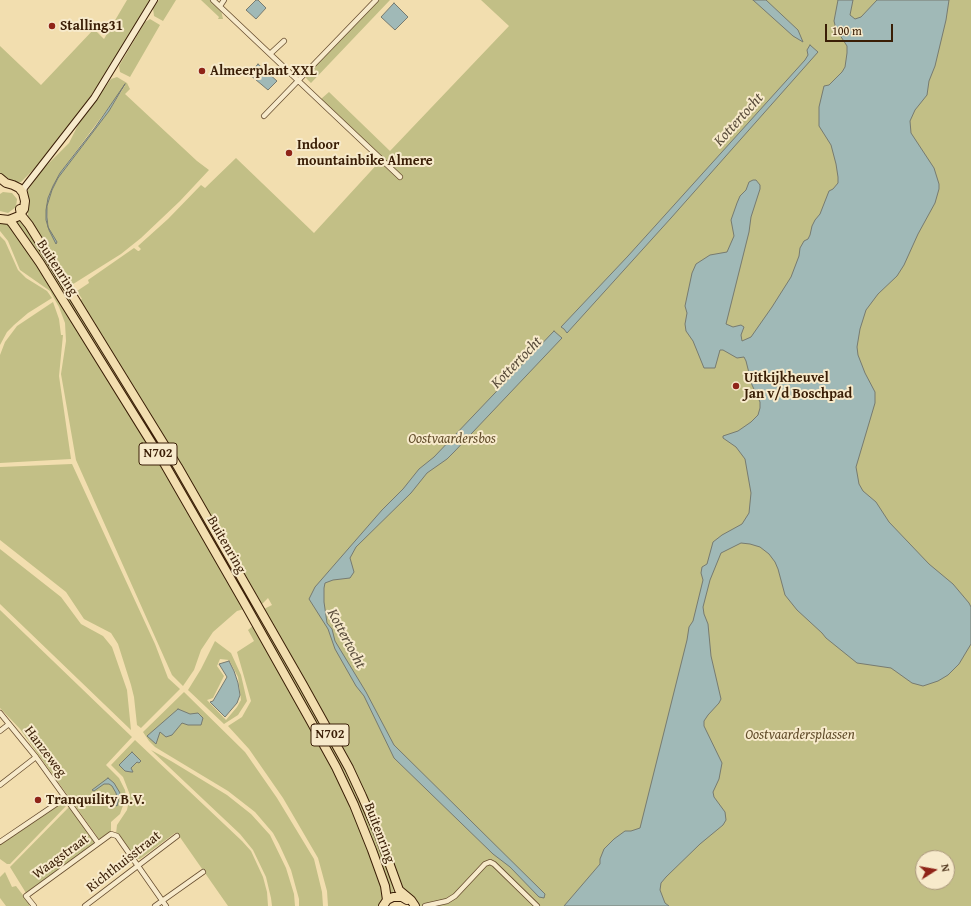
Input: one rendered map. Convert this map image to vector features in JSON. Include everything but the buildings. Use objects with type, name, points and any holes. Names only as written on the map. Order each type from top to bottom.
[{"type":"highway","name":"N702","points":[[2,220],[14,219],[21,212],[25,204],[8,186]]},
{"type":"highway","points":[[0,216],[11,217],[21,212]]},
{"type":"highway","name":"Buitenring","points":[[21,212],[178,466],[303,685],[359,789],[390,865],[397,892],[409,902]]},
{"type":"highway","name":"Buitenring","points":[[2,220],[12,223],[40,263],[164,463],[245,604],[336,767],[354,805],[385,886],[385,903]]},
{"type":"highway","name":"N702","points":[[385,903],[393,897],[409,902]]},
{"type":"street","points":[[8,186],[24,188],[38,171],[94,98],[154,0]]},
{"type":"street","points":[[213,0],[400,177]]},
{"type":"street","points":[[220,6],[224,0]]},
{"type":"street","points":[[264,116],[376,0]]},
{"type":"street","points":[[270,54],[284,41]]},
{"type":"street","name":"Hanzeweg","points":[[0,713],[36,757],[98,843]]},
{"type":"street","points":[[0,731],[9,724]]},
{"type":"street","points":[[0,785],[36,757]]},
{"type":"street","points":[[0,842],[65,798]]},
{"type":"street","name":"Waagstraat","points":[[34,906],[26,896],[111,834],[117,836],[138,866]]},
{"type":"street","name":"Richthuisstraat","points":[[85,906],[177,836]]},
{"type":"street","points":[[409,902],[427,905],[447,901],[455,896],[486,864],[490,862],[494,864],[537,906]]},
{"type":"street","points":[[138,866],[166,906]]},
{"type":"street","points":[[155,906],[203,872]]},
{"type":"green space","points":[[127,0],[150,0],[106,74],[71,124],[35,168],[21,182],[10,182],[0,174],[0,46],[41,85],[94,29],[104,39]]},
{"type":"green space","points":[[159,0],[176,0],[163,21],[154,16],[153,8]]},
{"type":"green space","points":[[201,0],[210,0],[221,10],[223,19],[218,19],[219,17]]},
{"type":"green space","points":[[378,0],[390,0],[311,83],[306,78],[306,75]]},
{"type":"green space","points":[[481,0],[971,0],[971,906],[418,906],[416,900],[401,889],[379,825],[264,609],[272,605],[268,598],[262,604],[170,446],[80,300],[82,299],[77,291],[89,283],[88,280],[134,248],[139,251],[141,249],[138,246],[168,219],[201,185],[205,188],[236,158],[314,233],[381,160],[388,164],[321,99],[329,92],[390,151],[509,26]]},
{"type":"green space","points":[[150,19],[160,25],[130,77],[120,72],[119,66],[145,22]]},
{"type":"green space","points":[[117,77],[127,83],[130,89],[125,94],[197,161],[209,170],[180,201],[141,238],[121,254],[70,286],[28,217],[28,190],[42,170],[69,143],[78,125],[111,79]],"holes":[[[126,84],[109,111],[58,178],[47,205],[53,186],[60,173]],[[47,208],[48,226],[46,220]]]},
{"type":"green space","points":[[3,192],[12,193],[17,199],[16,207],[8,213],[0,211],[0,194]]},
{"type":"green space","points":[[21,218],[66,287],[60,291],[15,221]]},
{"type":"green space","points":[[0,223],[9,224],[15,230],[97,359],[244,609],[237,611],[213,632],[201,650],[194,670],[183,686],[172,675],[76,460],[61,374],[66,341],[65,323],[59,307],[50,291],[20,270],[8,241],[0,231]]},
{"type":"green space","points":[[0,236],[5,241],[18,270],[26,278],[47,291],[52,298],[28,313],[14,325],[7,332],[0,345]]},
{"type":"green space","points":[[69,292],[242,582],[359,794],[389,870],[394,894],[389,895],[361,811],[340,766],[119,385],[64,295]]},
{"type":"green space","points":[[53,302],[59,319],[61,335],[63,335],[59,376],[71,459],[0,463],[0,355],[5,342],[17,326]]},
{"type":"green space","points":[[72,464],[155,644],[168,678],[180,689],[141,728],[137,725],[131,685],[118,644],[111,633],[84,619],[66,592],[0,540],[0,467]]},
{"type":"green space","points":[[0,549],[61,597],[81,624],[103,636],[112,647],[127,690],[131,730],[0,604]]},
{"type":"green space","points":[[0,610],[132,737],[106,765],[119,778],[125,790],[126,797],[120,814],[111,822],[111,832],[99,839],[20,729],[0,708]]},
{"type":"green space","points":[[254,625],[330,761],[371,850],[384,897],[380,906],[328,906],[327,891],[318,858],[283,798],[249,749],[228,726],[242,717],[251,701],[237,652],[254,641],[248,630]]},
{"type":"green space","points":[[215,641],[231,653],[241,675],[247,701],[238,715],[224,724],[188,690],[201,669]],"holes":[[[220,659],[229,660],[238,677],[241,700],[226,720],[207,700],[213,698],[224,676],[217,666]]]},
{"type":"green space","points":[[184,692],[245,752],[277,798],[314,859],[322,892],[323,906],[299,906],[299,899],[291,870],[279,844],[273,833],[255,812],[228,791],[155,747],[143,732]]},
{"type":"green space","points":[[135,740],[251,851],[263,877],[267,892],[268,906],[228,906],[177,833],[140,859],[137,859],[116,834],[117,825],[127,810],[130,795],[123,777],[111,765]]},
{"type":"green space","points":[[151,750],[227,795],[251,814],[270,835],[286,868],[294,894],[295,906],[272,906],[266,877],[253,850],[240,834]]},
{"type":"green space","points":[[64,802],[67,805],[10,864],[7,864],[0,859],[0,845]]},
{"type":"green space","points":[[69,807],[94,841],[94,844],[26,893],[10,867]]},
{"type":"green space","points":[[5,872],[12,887],[16,886],[29,903],[29,906],[6,906],[0,898],[0,877]]},
{"type":"water","points":[[256,0],[258,0],[266,8],[256,19],[246,10]]},
{"type":"water","points":[[753,0],[766,0],[798,30],[803,42],[793,36]]},
{"type":"water","points":[[838,0],[853,0],[850,15],[855,19],[861,17],[877,0],[949,0],[946,20],[935,66],[929,81],[927,95],[915,110],[910,121],[911,133],[934,168],[939,189],[935,203],[918,234],[904,265],[897,276],[878,294],[866,310],[860,329],[857,347],[858,355],[875,392],[875,403],[856,467],[859,484],[863,491],[876,502],[889,522],[929,564],[953,584],[969,603],[971,607],[971,644],[959,664],[948,675],[938,681],[923,686],[912,683],[891,668],[857,663],[826,638],[797,610],[785,595],[778,569],[769,554],[760,547],[741,543],[721,553],[710,580],[703,607],[708,624],[711,656],[721,699],[704,721],[704,726],[722,763],[719,779],[713,792],[714,797],[725,812],[726,820],[723,825],[700,844],[661,883],[660,890],[665,903],[669,906],[564,906],[600,864],[600,859],[604,849],[625,831],[640,828],[689,627],[693,621],[703,580],[701,573],[702,567],[707,564],[713,542],[722,535],[742,524],[749,513],[751,493],[745,459],[736,447],[723,438],[723,436],[738,431],[751,422],[758,415],[760,402],[752,385],[744,357],[737,358],[723,350],[720,350],[715,368],[704,368],[693,341],[686,331],[685,324],[687,313],[685,306],[692,273],[696,264],[710,255],[727,252],[734,236],[731,220],[737,203],[740,196],[746,190],[749,182],[756,180],[760,185],[760,189],[751,217],[749,232],[726,324],[733,327],[741,325],[744,327],[741,335],[742,341],[751,337],[791,277],[799,256],[800,248],[804,241],[808,239],[812,226],[820,214],[829,191],[838,183],[836,164],[831,145],[819,126],[819,107],[824,86],[829,85],[845,67],[847,46],[836,29],[834,21]]},
{"type":"water","points":[[394,3],[408,17],[395,30],[381,17]]},
{"type":"water","points":[[810,45],[818,52],[567,333],[561,327],[628,256],[805,60],[808,55],[807,50]]},
{"type":"water","points":[[258,64],[277,81],[268,90],[249,74]]},
{"type":"water","points":[[125,84],[109,111],[58,178],[47,206],[48,226],[46,220],[46,210],[48,198],[60,173],[94,129]]},
{"type":"water","points":[[48,227],[57,242],[56,244],[49,230]]},
{"type":"water","points":[[554,331],[562,338],[454,452],[447,459],[427,473],[411,493],[356,547],[350,558],[354,572],[350,578],[333,580],[325,583],[324,588],[327,623],[332,629],[335,641],[366,692],[394,745],[545,894],[544,898],[539,897],[510,867],[493,854],[394,758],[364,696],[356,686],[335,649],[328,629],[309,599],[315,587],[382,510],[403,489],[419,469],[434,457]]},
{"type":"water","points":[[229,661],[238,683],[240,695],[237,703],[225,717],[210,702],[213,701],[227,677],[219,664]]},
{"type":"water","points":[[178,709],[190,714],[198,713],[203,718],[201,725],[188,725],[182,723],[172,735],[166,737],[160,732],[156,744],[147,736]]},
{"type":"water","points":[[132,752],[141,761],[139,763],[137,762],[131,768],[133,772],[125,771],[119,765]]},
{"type":"water","points":[[108,778],[114,783],[120,793],[117,806],[115,805],[117,798],[116,793],[109,784],[104,784],[94,791],[92,790]]},
{"type":"place","name":"Stalling31","points":[[52,26]]},
{"type":"place","name":"Almeerplant XXL","points":[[202,71]]},
{"type":"place","name":"Indoor mountainbike Almere","points":[[289,153]]},
{"type":"place","name":"Uitkijkheuvel Jan v/d Boschpad","points":[[736,386]]},
{"type":"place","name":"Tranquility B.V.","points":[[38,800]]},
{"type":"water label","name":"Kottertocht","points":[[739,120]]},
{"type":"water label","name":"Kottertocht","points":[[517,363]]},
{"type":"water label","name":"Kottertocht","points":[[346,639]]},
{"type":"park label","name":"Oostvaardersbos","points":[[452,439]]},
{"type":"park label","name":"Oostvaardersplassen","points":[[800,735]]}]
